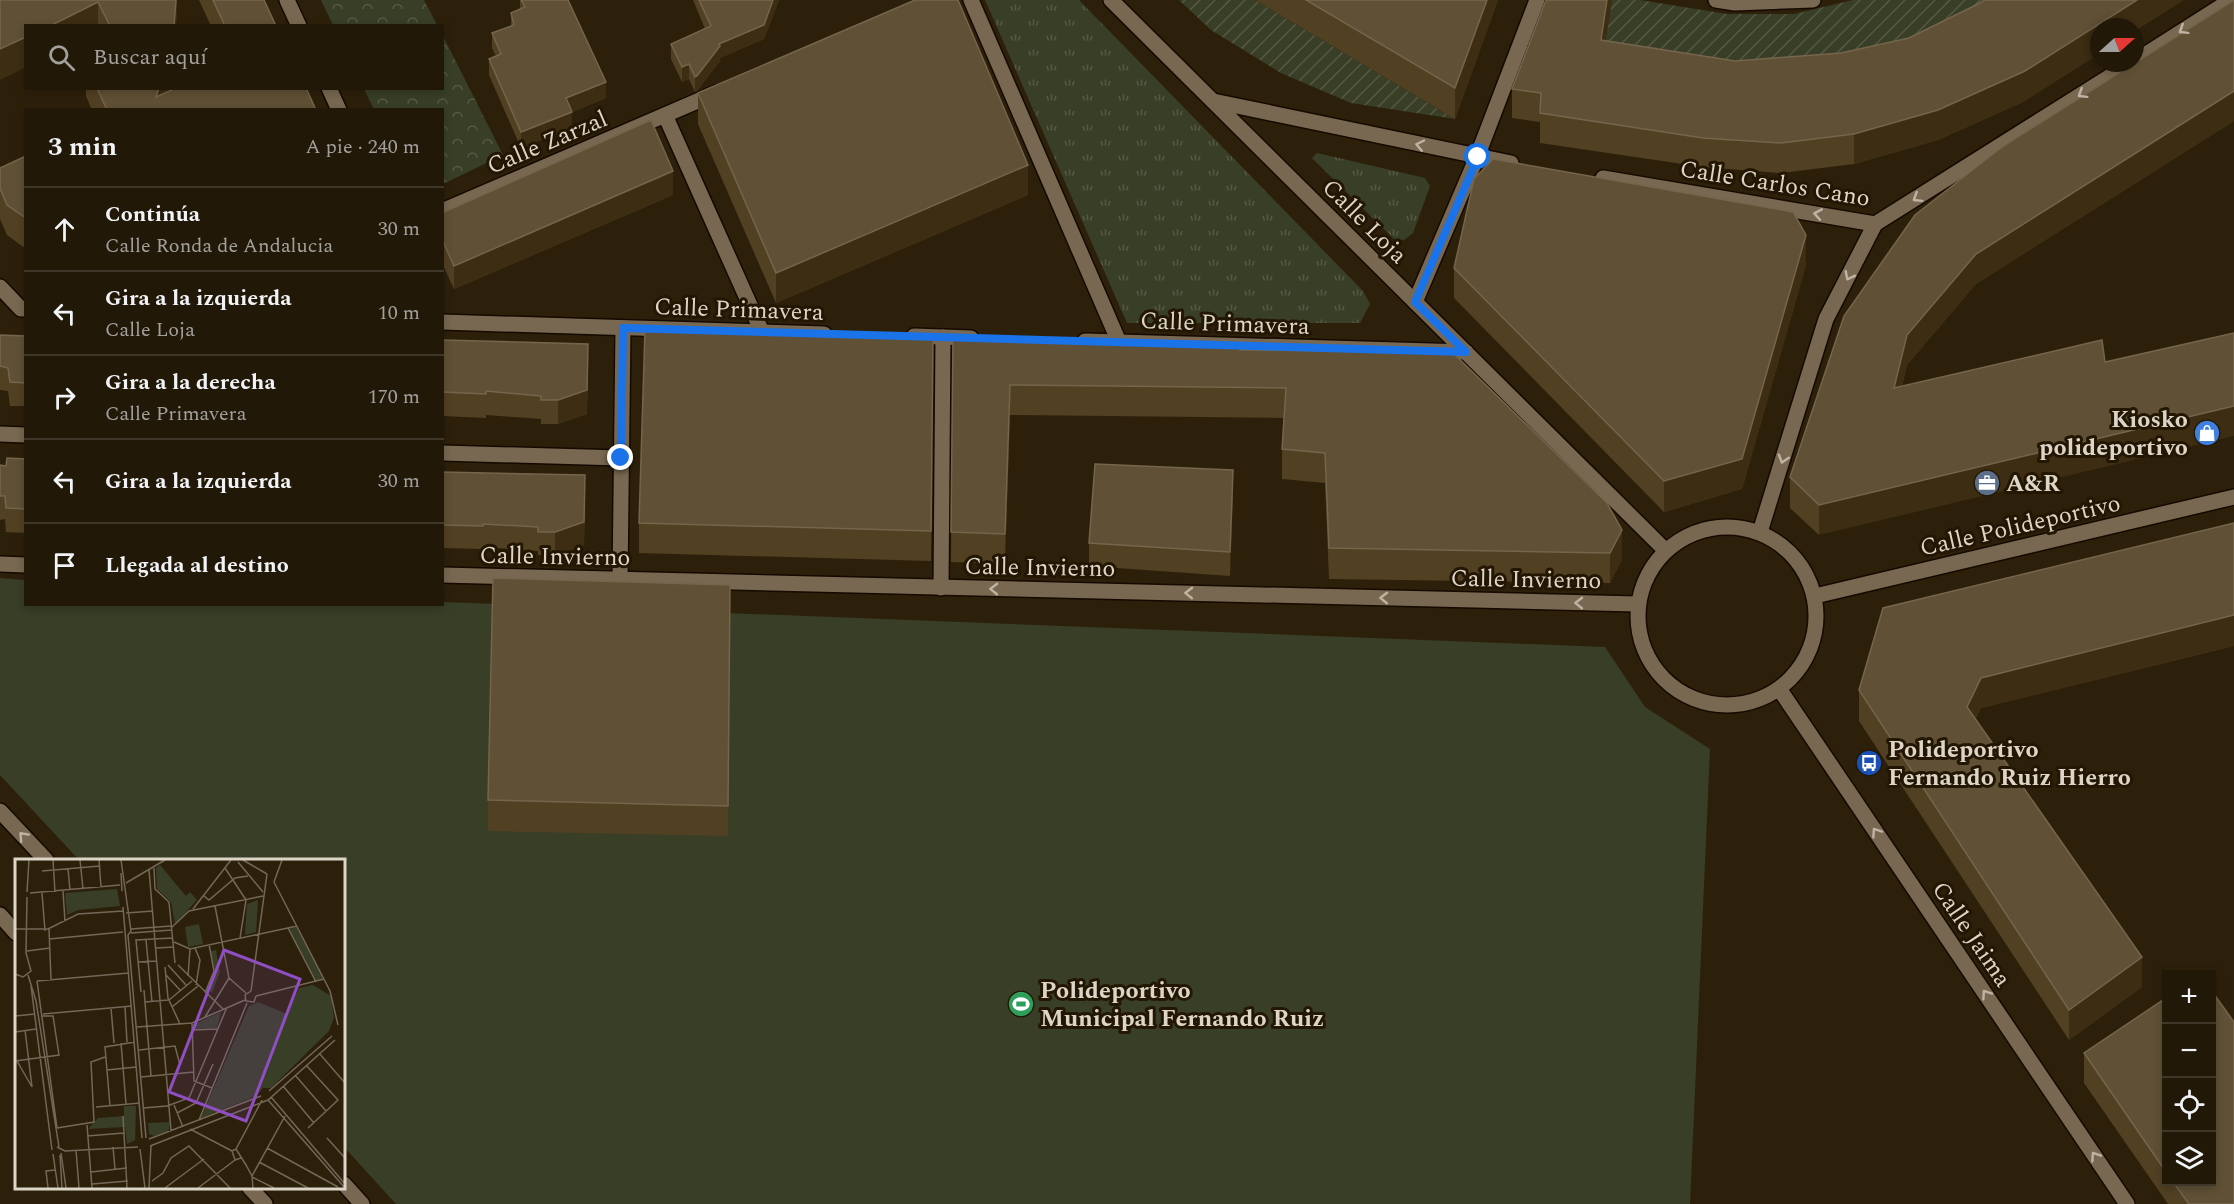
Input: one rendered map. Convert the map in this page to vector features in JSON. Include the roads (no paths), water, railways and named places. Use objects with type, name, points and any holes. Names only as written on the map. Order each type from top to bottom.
[{"type":"street","points":[[287,0],[298,24]]},
{"type":"street","points":[[971,0],[1119,342]]},
{"type":"street","name":"Calle Loja","points":[[1111,0],[1665,550]]},
{"type":"street","points":[[1415,302],[1478,157],[1537,0]]},
{"type":"street","points":[[1716,0],[1735,3],[1813,0]]},
{"type":"street","name":"Calle Carlos Cano","points":[[2144,55],[2231,0]]},
{"type":"street","name":"Calle Carlos Cano","points":[[1583,175],[1875,224],[2117,72]]},
{"type":"street","name":"Calle Zarzal","points":[[444,210],[730,87]]},
{"type":"street","points":[[330,90],[338,108]]},
{"type":"street","points":[[1212,101],[1524,165]]},
{"type":"street","points":[[665,115],[762,332]]},
{"type":"street","points":[[1760,532],[1826,319],[1875,224]]},
{"type":"street","points":[[0,287],[21,309],[24,309]]},
{"type":"street","name":"Calle Primavera","points":[[444,322],[841,334]]},
{"type":"street","points":[[620,580],[623,328]]},
{"type":"street","points":[[897,336],[990,338]]},
{"type":"street","points":[[941,588],[942,337]]},
{"type":"street","name":"Calle Primavera","points":[[1072,341],[1466,352]]},
{"type":"street","points":[[0,434],[24,435]]},
{"type":"street","points":[[444,453],[621,458]]},
{"type":"street","name":"Calle Polideportivo","points":[[1815,596],[2234,497]]},
{"type":"street","points":[[1727,526],[1760,532],[1785,547],[1804,569],[1815,596],[1816,631],[1804,664],[1780,690],[1749,704],[1714,706],[1681,694],[1655,671],[1640,639],[1637,604],[1647,574],[1665,550],[1694,532],[1727,526]]},
{"type":"street","points":[[0,564],[24,565]]},
{"type":"street","name":"Calle Invierno","points":[[444,575],[1637,604]]},
{"type":"street","name":"Calle Jaima","points":[[1780,690],[2127,1204]]},
{"type":"street","points":[[0,811],[44,859]]},
{"type":"street","points":[[0,915],[15,932]]},
{"type":"street","points":[[345,1185],[362,1204]]},
{"type":"street","points":[[251,1189],[265,1204]]},
{"type":"place","name":"Kiosko polideportivo","points":[[2207,433]]},
{"type":"place","name":"A&R","points":[[1987,483]]},
{"type":"place","name":"Polideportivo Fernando Ruiz Hierro","points":[[1869,763]]},
{"type":"place","name":"Polideportivo Municipal Fernando Ruiz","points":[[1021,1004]]}]
